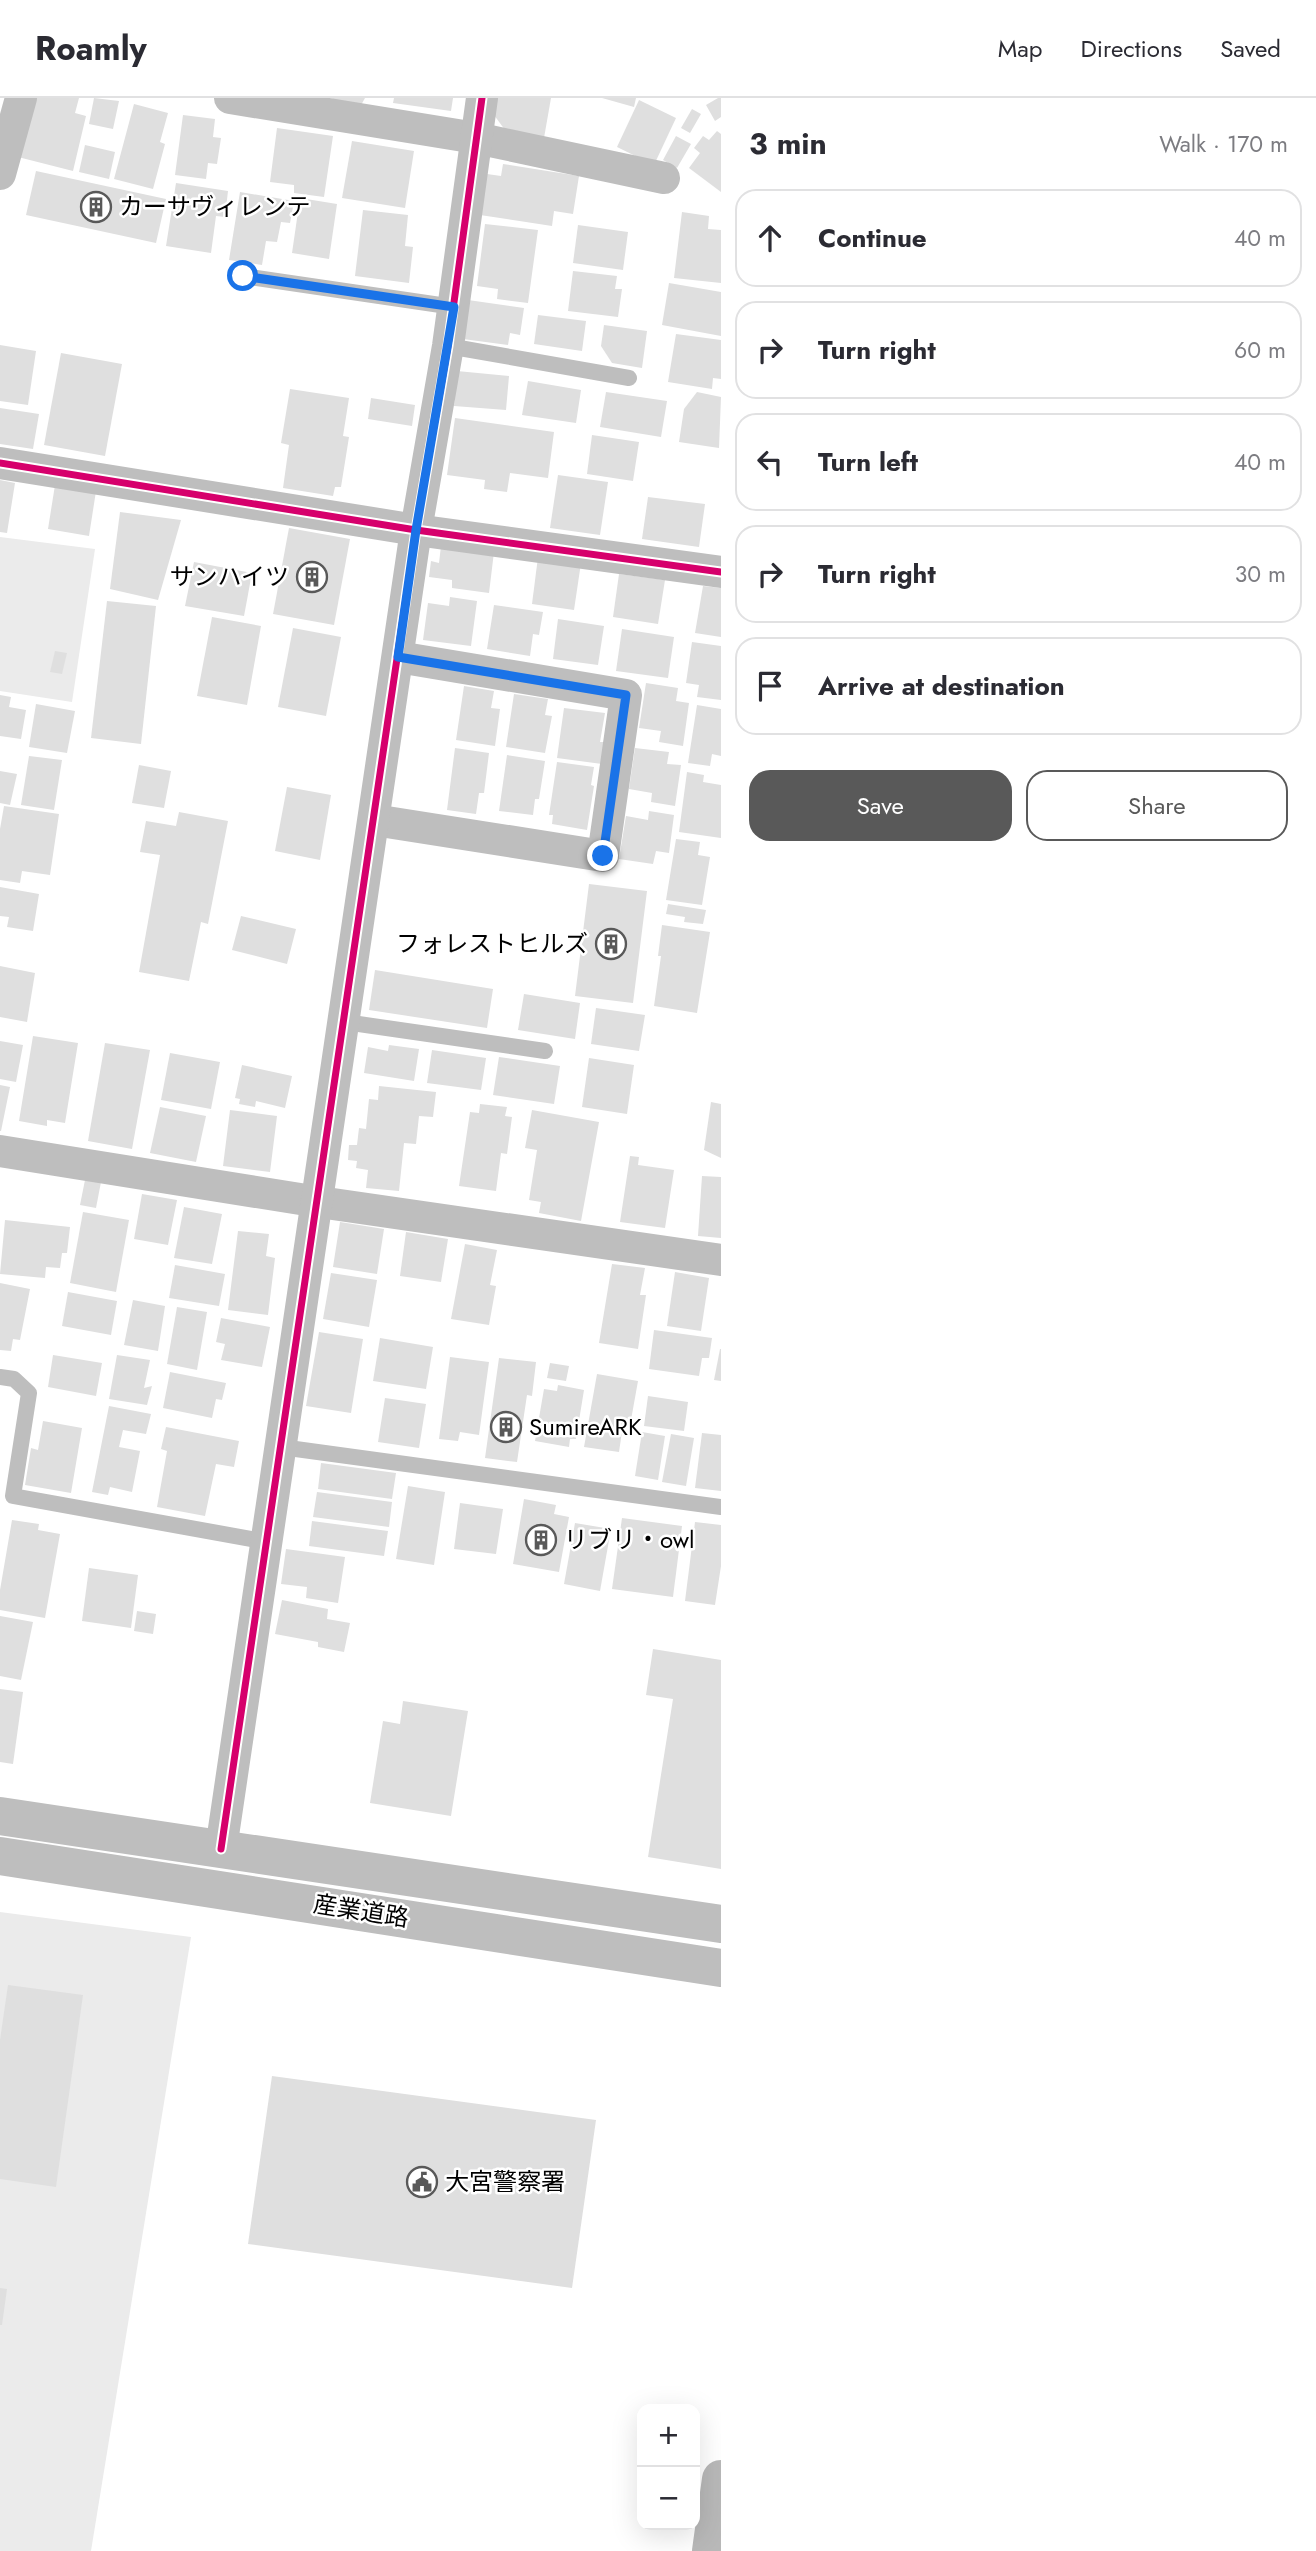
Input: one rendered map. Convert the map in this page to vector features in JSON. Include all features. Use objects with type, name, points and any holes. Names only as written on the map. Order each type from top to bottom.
[{"type":"main road","name":"産業道路","points":[[0,1816],[721,1924]]},
{"type":"main road","name":"産業道路","points":[[0,1856],[721,1968]]},
{"type":"street","points":[[0,174],[21,98]]},
{"type":"street","points":[[230,98],[476,138],[664,178]]},
{"type":"street","points":[[221,1849],[416,530],[454,307],[482,98]]},
{"type":"street","points":[[0,463],[416,530],[721,572]]},
{"type":"street","points":[[374,820],[603,856],[626,695],[398,657]]},
{"type":"street","points":[[0,1151],[318,1202],[721,1260]]},
{"type":"street","points":[[710,2551],[721,2479]]},
{"type":"lane","points":[[243,276],[454,307]]},
{"type":"lane","points":[[448,346],[629,378]]},
{"type":"lane","points":[[345,1022],[545,1051]]},
{"type":"lane","points":[[0,1377],[14,1379],[29,1393],[13,1496],[268,1542]]},
{"type":"lane","points":[[281,1447],[721,1507]]},
{"type":"shaded area","points":[[0,537],[95,549],[72,702],[0,691]]},
{"type":"shaded area","points":[[0,1912],[191,1937],[91,2551],[0,2551]]},
{"type":"building","points":[[33,98],[79,98],[75,113],[86,116],[73,171],[18,157]]},
{"type":"building","points":[[94,98],[119,101],[113,129],[89,124]]},
{"type":"building","points":[[330,98],[365,98],[360,107]]},
{"type":"building","points":[[394,98],[453,98],[451,111],[393,103]]},
{"type":"building","points":[[497,98],[551,98],[544,138],[505,130],[494,115]]},
{"type":"building","points":[[602,98],[636,98],[634,107]]},
{"type":"building","points":[[721,98],[721,117],[715,121],[706,105]]},
{"type":"building","points":[[639,100],[676,118],[654,165],[617,147]]},
{"type":"building","points":[[134,104],[168,113],[160,142],[165,144],[153,189],[114,179]]},
{"type":"building","points":[[692,109],[701,114],[690,133],[681,128]]},
{"type":"building","points":[[183,115],[215,119],[213,137],[221,138],[217,164],[208,163],[206,179],[175,175]]},
{"type":"building","points":[[277,128],[333,136],[324,197],[294,193],[294,185],[270,182]]},
{"type":"building","points":[[717,131],[721,134],[721,192],[689,168],[700,153],[694,148],[703,136],[709,140]]},
{"type":"building","points":[[676,136],[691,144],[677,168],[663,160]]},
{"type":"building","points":[[352,141],[414,151],[405,208],[342,198]]},
{"type":"building","points":[[85,145],[115,152],[109,179],[79,172]]},
{"type":"building","points":[[503,164],[579,176],[573,214],[554,211],[552,226],[480,215],[487,174],[501,176]]},
{"type":"building","name":"カーサヴィレンテ","points":[[36,171],[166,199],[156,243],[26,215]]},
{"type":"building","points":[[176,183],[228,191],[225,217],[216,216],[211,253],[166,246]]},
{"type":"building","points":[[240,192],[294,201],[290,223],[281,222],[277,242],[266,241],[262,265],[229,260]]},
{"type":"building","points":[[300,198],[337,204],[329,259],[292,253]]},
{"type":"building","points":[[363,210],[408,215],[405,246],[413,247],[409,283],[355,276]]},
{"type":"building","points":[[682,212],[709,216],[708,229],[721,230],[721,283],[674,278]]},
{"type":"building","points":[[485,224],[538,230],[528,303],[497,299],[498,289],[477,286]]},
{"type":"building","points":[[578,225],[628,232],[623,270],[573,263]]},
{"type":"building","points":[[573,271],[617,276],[615,289],[622,289],[618,317],[568,311]]},
{"type":"building","points":[[669,283],[721,292],[721,336],[662,325]]},
{"type":"building","points":[[468,300],[524,308],[520,335],[510,333],[508,345],[463,339]]},
{"type":"building","points":[[538,315],[586,321],[582,351],[534,344]]},
{"type":"building","points":[[604,325],[647,331],[642,368],[612,363],[601,346]]},
{"type":"building","points":[[676,334],[721,340],[721,379],[713,378],[712,389],[668,382]]},
{"type":"building","points":[[0,345],[36,351],[28,405],[0,401]]},
{"type":"building","points":[[61,353],[122,364],[105,456],[44,445]]},
{"type":"building","points":[[457,371],[509,376],[506,410],[454,406]]},
{"type":"building","points":[[528,381],[581,390],[576,423],[522,415]]},
{"type":"building","points":[[290,389],[349,398],[343,436],[349,437],[341,487],[335,487],[333,496],[283,488],[289,445],[281,443]]},
{"type":"building","points":[[606,392],[667,401],[661,437],[600,427]]},
{"type":"building","points":[[697,392],[721,397],[719,448],[679,442],[684,409]]},
{"type":"building","points":[[371,398],[415,405],[412,426],[368,419]]},
{"type":"building","points":[[0,408],[39,414],[33,449],[0,444]]},
{"type":"building","points":[[455,418],[554,432],[548,478],[510,473],[507,492],[484,489],[485,480],[447,475]]},
{"type":"building","points":[[592,435],[639,442],[633,481],[587,474]]},
{"type":"building","points":[[558,475],[608,482],[600,535],[550,528]]},
{"type":"building","points":[[0,480],[15,483],[7,533],[0,532]]},
{"type":"building","points":[[55,485],[96,491],[89,536],[48,529]]},
{"type":"building","points":[[648,497],[705,504],[699,547],[642,539]]},
{"type":"building","points":[[120,512],[181,520],[158,600],[110,589]]},
{"type":"building","name":"サンハイツ","points":[[289,528],[350,539],[334,625],[273,614]]},
{"type":"building","points":[[441,546],[494,552],[489,593],[452,588],[452,580],[429,577],[431,561],[439,563]]},
{"type":"building","points":[[538,557],[581,563],[574,610],[532,604]]},
{"type":"building","points":[[194,562],[252,573],[244,616],[185,606]]},
{"type":"building","points":[[619,574],[665,580],[658,624],[613,617]]},
{"type":"building","points":[[703,586],[721,588],[721,637],[695,633]]},
{"type":"building","points":[[450,597],[477,601],[471,646],[423,640],[428,603],[449,606]]},
{"type":"building","points":[[107,601],[156,606],[141,744],[91,738]]},
{"type":"building","points":[[494,605],[543,612],[539,635],[533,634],[530,656],[487,649]]},
{"type":"building","points":[[212,617],[261,626],[247,705],[197,696]]},
{"type":"building","points":[[558,619],[604,626],[598,665],[553,659]]},
{"type":"building","points":[[293,628],[341,637],[326,716],[278,707]]},
{"type":"building","points":[[622,629],[674,637],[668,678],[616,671]]},
{"type":"building","points":[[692,642],[721,646],[721,700],[697,697],[699,685],[686,683]]},
{"type":"building","points":[[55,651],[67,653],[62,674],[50,672]]},
{"type":"building","points":[[646,683],[678,688],[676,701],[689,703],[683,746],[659,742],[661,731],[639,728]]},
{"type":"building","points":[[464,686],[494,691],[491,708],[500,709],[495,746],[456,740]]},
{"type":"building","points":[[514,694],[548,699],[545,715],[552,716],[545,753],[506,747]]},
{"type":"building","points":[[0,695],[11,697],[9,707],[26,710],[21,739],[0,736]]},
{"type":"building","points":[[36,704],[75,711],[67,753],[29,747]]},
{"type":"building","points":[[697,705],[721,709],[721,756],[712,754],[710,766],[688,763]]},
{"type":"building","points":[[564,708],[605,713],[600,742],[606,742],[602,764],[557,758]]},
{"type":"building","points":[[455,748],[489,753],[484,793],[479,793],[476,814],[447,810]]},
{"type":"building","points":[[635,748],[669,752],[667,764],[681,765],[675,806],[651,802],[652,793],[629,789]]},
{"type":"building","points":[[507,755],[545,761],[539,799],[535,799],[533,815],[499,811]]},
{"type":"building","points":[[29,756],[62,760],[54,810],[21,805]]},
{"type":"building","points":[[557,762],[594,767],[587,830],[552,824],[553,815],[549,815]]},
{"type":"building","points":[[139,765],[171,771],[164,808],[132,803]]},
{"type":"building","points":[[0,771],[17,774],[10,805],[0,803]]},
{"type":"building","points":[[687,772],[704,775],[703,782],[721,785],[721,838],[679,832]]},
{"type":"building","points":[[287,787],[331,795],[320,860],[275,851]]},
{"type":"building","points":[[4,806],[59,814],[50,875],[22,871],[20,883],[0,880],[0,829]]},
{"type":"building","points":[[649,811],[674,815],[669,853],[656,851],[653,864],[619,859],[626,816],[648,820]]},
{"type":"building","points":[[179,812],[228,821],[208,924],[201,922],[189,981],[139,972],[160,855],[140,852],[146,821],[176,826]]},
{"type":"building","points":[[676,839],[700,842],[698,855],[710,857],[702,905],[666,900]]},
{"type":"building","name":"フォレストヒルズ","points":[[589,884],[647,891],[633,1003],[575,996]]},
{"type":"building","points":[[0,887],[39,894],[33,931],[7,927],[9,917],[0,916]]},
{"type":"building","points":[[668,904],[706,910],[703,924],[684,922],[685,917],[666,914]]},
{"type":"building","points":[[241,916],[296,929],[287,964],[232,950]]},
{"type":"building","points":[[662,925],[710,932],[697,1013],[654,1006]]},
{"type":"building","points":[[0,966],[35,973],[27,1022],[0,1017]]},
{"type":"building","points":[[375,970],[493,989],[487,1028],[369,1010]]},
{"type":"building","points":[[524,994],[580,1003],[575,1039],[518,1030]]},
{"type":"building","points":[[596,1008],[645,1015],[639,1051],[591,1044]]},
{"type":"building","points":[[33,1036],[78,1043],[65,1123],[47,1120],[47,1126],[19,1121]]},
{"type":"building","points":[[0,1041],[23,1045],[16,1082],[0,1079]]},
{"type":"building","points":[[105,1043],[150,1050],[132,1149],[88,1141]]},
{"type":"building","points":[[389,1045],[419,1049],[414,1081],[364,1073],[368,1047],[388,1051]]},
{"type":"building","points":[[432,1050],[486,1058],[481,1090],[427,1083]]},
{"type":"building","points":[[170,1053],[220,1062],[211,1109],[161,1100]]},
{"type":"building","points":[[499,1057],[560,1066],[554,1104],[493,1095]]},
{"type":"building","points":[[589,1058],[634,1065],[627,1114],[582,1107]]},
{"type":"building","points":[[242,1065],[292,1076],[285,1108],[256,1101],[255,1107],[239,1104],[240,1099],[235,1098]]},
{"type":"building","points":[[0,1085],[10,1087],[1,1131],[0,1131]]},
{"type":"building","points":[[379,1086],[436,1092],[433,1117],[419,1116],[416,1144],[404,1143],[399,1191],[366,1188],[368,1170],[356,1168],[357,1161],[348,1160],[349,1145],[357,1145],[359,1128],[366,1129],[369,1099],[378,1100]]},
{"type":"building","points":[[711,1102],[721,1104],[721,1158],[704,1150]]},
{"type":"building","points":[[480,1104],[507,1107],[505,1116],[512,1117],[507,1154],[501,1153],[496,1191],[459,1186],[470,1112],[479,1113]]},
{"type":"building","points":[[160,1107],[206,1116],[196,1162],[150,1153]]},
{"type":"building","points":[[230,1110],[277,1116],[270,1172],[223,1166]]},
{"type":"building","points":[[532,1110],[599,1122],[581,1221],[539,1213],[541,1202],[529,1200],[537,1150],[525,1148]]},
{"type":"building","points":[[630,1156],[639,1157],[638,1165],[674,1170],[665,1228],[620,1222]]},
{"type":"building","points":[[702,1176],[721,1177],[721,1238],[698,1236]]},
{"type":"building","points":[[85,1180],[101,1182],[96,1208],[80,1205]]},
{"type":"building","points":[[142,1194],[177,1200],[168,1245],[134,1239]]},
{"type":"building","points":[[184,1207],[222,1214],[212,1264],[174,1258]]},
{"type":"building","points":[[83,1212],[129,1220],[116,1292],[70,1283]]},
{"type":"building","points":[[5,1220],[70,1227],[67,1253],[62,1253],[60,1268],[46,1267],[45,1278],[0,1274]]},
{"type":"building","points":[[340,1222],[384,1229],[377,1274],[333,1267]]},
{"type":"building","points":[[238,1231],[269,1234],[266,1256],[275,1258],[268,1315],[228,1310]]},
{"type":"building","points":[[406,1232],[448,1239],[441,1282],[400,1276]]},
{"type":"building","points":[[465,1244],[497,1250],[490,1285],[496,1286],[489,1325],[451,1319]]},
{"type":"building","points":[[612,1264],[645,1268],[640,1295],[646,1295],[638,1349],[599,1343]]},
{"type":"building","points":[[175,1265],[225,1274],[219,1306],[169,1298]]},
{"type":"building","points":[[675,1272],[709,1278],[701,1331],[667,1326]]},
{"type":"building","points":[[331,1273],[377,1280],[369,1327],[323,1319]]},
{"type":"building","points":[[0,1283],[30,1289],[20,1340],[13,1339],[11,1351],[0,1350]]},
{"type":"building","points":[[68,1292],[117,1301],[111,1335],[62,1326]]},
{"type":"building","points":[[133,1300],[165,1306],[158,1351],[124,1345]]},
{"type":"building","points":[[177,1307],[207,1312],[197,1370],[167,1364]]},
{"type":"building","points":[[221,1318],[270,1327],[262,1367],[221,1360],[225,1344],[216,1342]]},
{"type":"building","points":[[654,1330],[712,1338],[709,1358],[702,1358],[699,1376],[649,1369]]},
{"type":"building","points":[[319,1332],[363,1339],[351,1413],[306,1406]]},
{"type":"building","points":[[380,1338],[433,1347],[426,1389],[373,1381]]},
{"type":"building","points":[[721,1349],[721,1381],[714,1380]]},
{"type":"building","points":[[53,1355],[102,1363],[96,1396],[48,1387]]},
{"type":"building","points":[[117,1355],[150,1360],[144,1388],[152,1386],[147,1405],[109,1399]]},
{"type":"building","points":[[450,1357],[489,1362],[479,1435],[460,1432],[458,1441],[439,1439]]},
{"type":"building","name":"SumireARK","points":[[499,1358],[536,1362],[532,1396],[527,1395],[517,1462],[485,1458]]},
{"type":"building","points":[[550,1363],[569,1366],[566,1381],[547,1378]]},
{"type":"building","points":[[170,1372],[226,1383],[222,1400],[216,1399],[212,1418],[163,1408]]},
{"type":"building","points":[[597,1374],[638,1381],[631,1420],[624,1418],[619,1452],[584,1447]]},
{"type":"building","points":[[558,1385],[584,1390],[576,1439],[570,1439],[569,1447],[535,1441],[544,1389],[557,1391]]},
{"type":"building","points":[[648,1396],[688,1402],[684,1431],[644,1426]]},
{"type":"building","points":[[385,1398],[426,1404],[419,1448],[378,1442]]},
{"type":"building","points":[[109,1406],[151,1414],[146,1434],[123,1430],[119,1447],[140,1451],[132,1492],[110,1487],[108,1495],[92,1492]]},
{"type":"building","points":[[43,1421],[82,1428],[71,1493],[25,1485],[31,1448],[38,1450]]},
{"type":"building","points":[[166,1427],[239,1441],[234,1467],[216,1464],[205,1516],[157,1507],[167,1451],[161,1449]]},
{"type":"building","points":[[642,1432],[665,1436],[658,1480],[635,1476]]},
{"type":"building","points":[[702,1433],[721,1435],[721,1491],[695,1488]]},
{"type":"building","points":[[671,1434],[694,1438],[686,1486],[662,1482]]},
{"type":"building","points":[[321,1463],[396,1473],[392,1499],[318,1489]]},
{"type":"building","points":[[408,1486],[445,1492],[434,1565],[396,1559]]},
{"type":"building","points":[[317,1492],[392,1502],[389,1527],[313,1517]]},
{"type":"building","name":"リブリ・owl","points":[[524,1499],[556,1505],[554,1514],[569,1517],[559,1572],[513,1564]]},
{"type":"building","points":[[460,1503],[503,1509],[496,1554],[454,1549]]},
{"type":"building","points":[[622,1518],[682,1526],[673,1597],[612,1589]]},
{"type":"building","points":[[12,1520],[39,1524],[38,1530],[60,1534],[45,1618],[0,1610],[0,1590]]},
{"type":"building","points":[[312,1521],[388,1531],[384,1556],[309,1546]]},
{"type":"building","points":[[695,1522],[721,1525],[721,1566],[715,1605],[685,1601]]},
{"type":"building","points":[[575,1523],[611,1529],[600,1591],[564,1584]]},
{"type":"building","points":[[286,1549],[345,1557],[338,1603],[306,1598],[307,1587],[281,1584]]},
{"type":"building","points":[[89,1568],[138,1575],[131,1628],[82,1621]]},
{"type":"building","points":[[282,1600],[328,1609],[327,1619],[350,1623],[344,1652],[318,1647],[318,1642],[275,1634]]},
{"type":"building","points":[[137,1611],[156,1614],[153,1634],[134,1631]]},
{"type":"building","points":[[0,1616],[33,1622],[21,1680],[0,1676]]},
{"type":"building","points":[[653,1649],[721,1660],[721,1869],[648,1857],[673,1699],[646,1695]]},
{"type":"building","points":[[0,1689],[23,1692],[13,1764],[0,1762]]},
{"type":"building","points":[[403,1701],[468,1711],[451,1816],[370,1803],[383,1721],[400,1724]]},
{"type":"building","points":[[8,1985],[83,1995],[56,2187],[0,2179],[0,2040]]},
{"type":"building","name":"大宮警察署","points":[[272,2076],[596,2120],[572,2288],[248,2244]]},
{"type":"building","points":[[0,2288],[7,2289],[2,2325],[0,2325]]},
{"type":"cycle path","points":[[221,1849],[416,530],[448,346],[482,98]]},
{"type":"cycle path","points":[[0,463],[416,530],[721,572]]},
{"type":"place","name":"カーサヴィレンテ","points":[[96,207]]},
{"type":"place","name":"サンハイツ","points":[[312,577]]},
{"type":"place","name":"フォレストヒルズ","points":[[611,944]]},
{"type":"place","name":"SumireARK","points":[[506,1427]]},
{"type":"place","name":"リブリ・owl","points":[[541,1540]]},
{"type":"place","name":"大宮警察署","points":[[422,2182]]},
{"type":"route","points":[[243,276],[454,307],[416,530],[398,657],[626,695],[603,856]]}]
